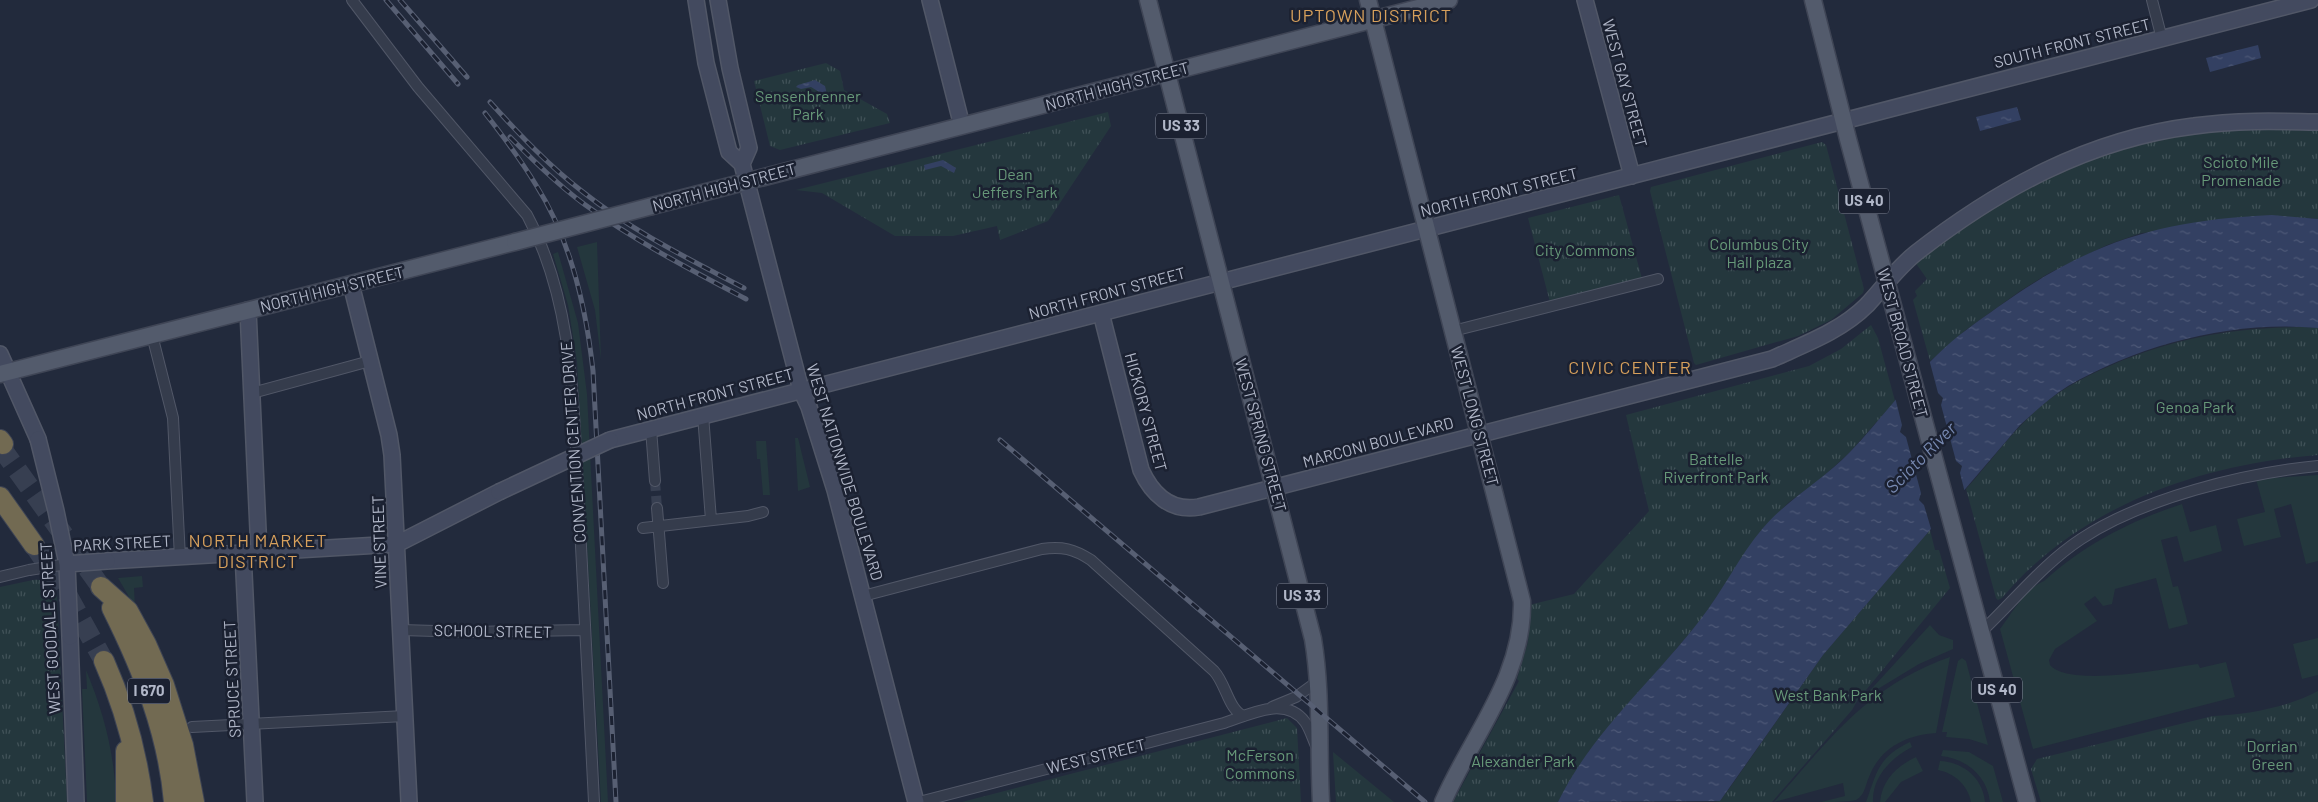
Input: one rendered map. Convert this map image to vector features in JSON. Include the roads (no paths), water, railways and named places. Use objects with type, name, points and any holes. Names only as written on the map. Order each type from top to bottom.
[{"type":"highway","points":[[0,497],[34,545]]},
{"type":"highway","name":"I 670","points":[[174,802],[165,746],[154,702],[132,648],[101,586],[128,611],[146,644],[164,685],[183,746],[194,802]]},
{"type":"highway","name":"I 670","points":[[104,661],[126,719],[137,759],[143,802]]},
{"type":"highway","points":[[126,719],[126,802]]},
{"type":"main road","name":"US 33","points":[[1148,0],[1167,73]]},
{"type":"main road","name":"WEST LONG STREET","points":[[1368,0],[1521,593],[1521,632],[1514,663],[1507,681],[1453,779],[1443,802]]},
{"type":"main road","name":"NORTH HIGH STREET","points":[[4,373],[1449,0]]},
{"type":"main road","name":"WEST BROAD STREET","points":[[1813,0],[1886,282],[2027,802]]},
{"type":"main road","name":"WEST SPRING STREET","points":[[1167,73],[1313,639],[1318,681],[1320,802]]},
{"type":"street","name":"CONVENTION CENTER DRIVE","points":[[352,0],[424,94],[527,215],[542,246],[558,295],[571,371],[594,802]]},
{"type":"street","points":[[696,0],[706,63],[728,152],[742,164],[749,148],[730,68],[718,0]]},
{"type":"street","points":[[930,0],[962,126]]},
{"type":"street","name":"WEST GAY STREET","points":[[1585,0],[1632,176]]},
{"type":"street","points":[[2152,0],[2162,38]]},
{"type":"street","name":"SOUTH FRONT STREET","points":[[1843,120],[2311,0]]},
{"type":"street","name":"NORTH FRONT STREET","points":[[397,544],[610,440],[1843,120]]},
{"type":"street","name":"MARCONI BOULEVARD","points":[[1177,506],[1190,509],[1199,507],[1772,359],[1831,332],[1866,306],[1910,257],[1975,208],[2031,176],[2083,154],[2143,135],[2194,126],[2255,121],[2318,122]]},
{"type":"street","name":"WEST NATIONWIDE BOULEVARD","points":[[742,164],[801,390],[829,468],[917,802]]},
{"type":"street","points":[[1453,331],[1658,279]]},
{"type":"street","name":"VINE STREET","points":[[351,284],[389,435],[394,479],[409,802]]},
{"type":"street","points":[[248,310],[259,552]]},
{"type":"street","name":"HICKORY STREET","points":[[1101,313],[1141,470],[1155,493],[1177,506]]},
{"type":"street","points":[[152,335],[173,418],[180,558]]},
{"type":"street","name":"WEST GOODALE STREET","points":[[0,354],[4,373],[38,439],[67,564],[76,802]]},
{"type":"street","points":[[252,393],[370,361]]},
{"type":"street","points":[[703,415],[711,520]]},
{"type":"street","points":[[652,429],[655,480]]},
{"type":"street","points":[[1981,632],[2063,553],[2081,539],[2132,512],[2180,495],[2255,475],[2318,466]]},
{"type":"street","points":[[656,508],[660,526],[663,583]]},
{"type":"street","points":[[643,528],[748,516],[763,512]]},
{"type":"street","name":"PARK STREET","points":[[0,577],[67,564],[397,544]]},
{"type":"street","points":[[863,596],[1042,549],[1054,547],[1074,550],[1090,560],[1214,671],[1224,684],[1234,710],[1244,716]]},
{"type":"street","name":"SPRUCE STREET","points":[[243,554],[255,802]]},
{"type":"street","name":"SCHOOL STREET","points":[[401,630],[470,632],[585,630]]},
{"type":"street","name":"WEST STREET","points":[[917,802],[1224,724],[1296,697],[1318,681]]},
{"type":"street","points":[[1272,707],[1295,713],[1305,723],[1318,751]]},
{"type":"street","points":[[192,727],[405,716]]},
{"type":"water","points":[[2258,45],[2261,58],[2210,72],[2206,58]]},
{"type":"water","points":[[815,80],[825,86],[829,103],[824,104],[821,93],[811,87],[801,89],[796,87]]},
{"type":"water","points":[[2017,107],[2021,120],[1980,131],[1976,117]]},
{"type":"water","points":[[943,160],[956,168],[954,173],[941,166],[925,170],[924,165]]},
{"type":"water","name":"Scioto River","points":[[2272,215],[2318,219],[2318,328],[2286,326],[2253,328],[2188,338],[2126,358],[2096,371],[2068,386],[2049,400],[2020,425],[1823,655],[1720,801],[1558,802],[1572,777],[1605,730],[1700,620],[1746,550],[1763,528],[1783,508],[1840,462],[1872,428],[1914,378],[1951,342],[1982,318],[2063,266],[2127,238],[2195,222]]},
{"type":"tunnel","points":[[0,446],[101,587]]},
{"type":"tunnel","points":[[655,481],[657,508]]},
{"type":"tunnel","points":[[34,545],[64,589],[104,661]]},
{"type":"railway","points":[[386,0],[458,84]]},
{"type":"railway","points":[[400,0],[467,77]]},
{"type":"railway","points":[[490,102],[546,161],[602,206],[661,244],[744,288]]},
{"type":"railway","points":[[485,113],[524,166],[559,228],[575,275],[586,323],[593,371],[616,802]]},
{"type":"railway","points":[[510,137],[564,188],[603,218],[664,255],[746,299]]},
{"type":"railway","points":[[1000,440],[1425,802]]},
{"type":"district","name":"UPTOWN DISTRICT","points":[[1371,16]]},
{"type":"district","name":"CIVIC CENTER","points":[[1630,368]]},
{"type":"district","name":"NORTH MARKET DISTRICT","points":[[258,551]]},
{"type":"park label","name":"Sensenbrenner Park","points":[[808,105]]},
{"type":"park label","name":"Scioto Mile Promenade","points":[[2241,171]]},
{"type":"park label","name":"Dean Jeffers Park","points":[[1015,183]]},
{"type":"park label","name":"City Commons","points":[[1585,250]]},
{"type":"park label","name":"Columbus City Hall plaza","points":[[1759,253]]},
{"type":"park label","name":"Genoa Park","points":[[2195,407]]},
{"type":"park label","name":"Battelle Riverfront Park","points":[[1716,468]]},
{"type":"park label","name":"West Bank Park","points":[[1828,695]]},
{"type":"park label","name":"Dorrian Green","points":[[2272,755]]},
{"type":"park label","name":"Alexander Park","points":[[1523,761]]},
{"type":"park label","name":"McFerson Commons","points":[[1260,764]]}]
